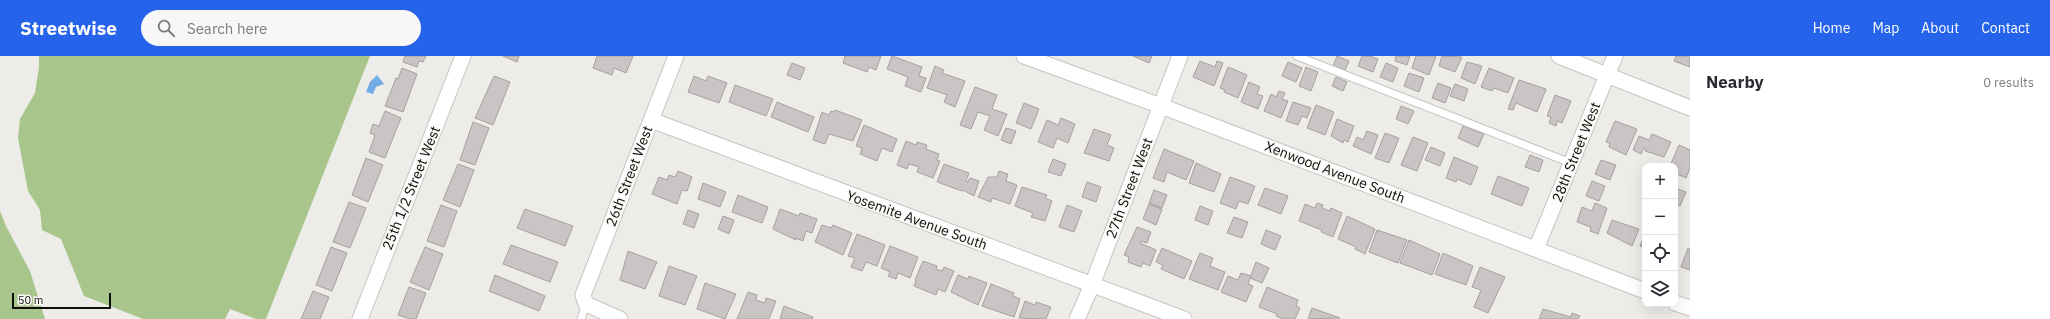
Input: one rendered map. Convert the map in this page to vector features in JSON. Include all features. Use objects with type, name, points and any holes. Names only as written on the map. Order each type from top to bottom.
[{"type":"street","name":"25th 1/2 Street West","points":[[360,319],[463,56]]},
{"type":"street","name":"26th Street West","points":[[584,300],[676,56]]},
{"type":"street","name":"Xenwood Avenue South","points":[[1024,56],[1161,106],[1536,248],[1642,290]]},
{"type":"street","name":"27th Street West","points":[[1077,319],[1092,285],[1180,56]]},
{"type":"street","points":[[1559,56],[1690,108]]},
{"type":"street","name":"28th Street West","points":[[1536,248],[1615,56]]},
{"type":"street","name":"Yosemite Avenue South","points":[[651,120],[1184,319]]},
{"type":"street","points":[[584,300],[620,319]]},
{"type":"street","points":[[1678,304],[1690,308]]},
{"type":"lane","points":[[1297,56],[1571,163]]},
{"type":"lane","points":[[581,319],[584,300]]},
{"type":"green space","points":[[39,56],[370,56],[266,319],[256,319],[230,309],[225,319],[143,319],[84,296],[61,239],[42,230],[40,210],[28,191],[18,138],[20,119],[35,93]]},
{"type":"green space","points":[[0,211],[6,226],[30,271],[45,319],[0,319]]},
{"type":"water","points":[[377,75],[384,84],[376,87],[373,94],[366,92],[370,82]]},
{"type":"building","points":[[405,56],[426,56],[423,62],[419,61],[417,67],[403,62]]},
{"type":"building","points":[[503,56],[519,56],[517,62]]},
{"type":"building","points":[[597,56],[633,56],[626,73],[614,68],[612,75],[593,68]]},
{"type":"building","points":[[845,56],[881,56],[876,70],[869,67],[867,72],[843,63]]},
{"type":"building","points":[[892,56],[922,67],[919,76],[926,78],[921,92],[905,86],[908,77],[887,69]]},
{"type":"building","points":[[1133,56],[1152,56],[1149,63]]},
{"type":"building","points":[[1337,56],[1349,61],[1345,70],[1333,66]]},
{"type":"building","points":[[1362,56],[1370,56],[1378,59],[1373,72],[1358,66]]},
{"type":"building","points":[[1396,56],[1410,56],[1407,65],[1395,61]]},
{"type":"building","points":[[1416,56],[1436,56],[1429,75],[1412,68]]},
{"type":"building","points":[[1442,56],[1462,57],[1455,72],[1439,66]]},
{"type":"building","points":[[1676,56],[1690,56],[1690,67],[1674,61]]},
{"type":"building","points":[[1200,61],[1215,67],[1217,61],[1223,63],[1214,86],[1193,77]]},
{"type":"building","points":[[1288,62],[1302,68],[1296,82],[1282,76]]},
{"type":"building","points":[[1467,62],[1482,66],[1475,84],[1461,78]]},
{"type":"building","points":[[792,63],[805,68],[800,80],[787,75]]},
{"type":"building","points":[[1386,63],[1398,68],[1393,82],[1380,77]]},
{"type":"building","points":[[935,66],[944,70],[942,73],[965,81],[955,107],[944,102],[947,95],[927,88]]},
{"type":"building","points":[[1228,67],[1247,75],[1238,98],[1224,92],[1225,90],[1220,88]]},
{"type":"building","points":[[1306,67],[1318,72],[1311,91],[1299,86]]},
{"type":"building","points":[[402,68],[417,74],[403,112],[385,106],[396,78],[398,79]]},
{"type":"building","points":[[1489,68],[1514,78],[1508,93],[1494,88],[1492,91],[1481,87]]},
{"type":"building","points":[[1409,73],[1424,78],[1419,92],[1404,86]]},
{"type":"building","points":[[494,76],[510,82],[493,125],[475,118]]},
{"type":"building","points":[[694,76],[706,81],[708,76],[727,83],[719,103],[688,92]]},
{"type":"building","points":[[1336,77],[1347,82],[1343,91],[1332,86]]},
{"type":"building","points":[[1519,80],[1546,89],[1537,112],[1516,103],[1513,110],[1508,109]]},
{"type":"building","points":[[1249,82],[1260,87],[1257,94],[1263,96],[1258,109],[1241,102]]},
{"type":"building","points":[[1438,83],[1451,88],[1445,103],[1432,98]]},
{"type":"building","points":[[1455,84],[1468,89],[1464,101],[1450,96]]},
{"type":"building","points":[[735,85],[773,99],[766,116],[729,102]]},
{"type":"building","points":[[975,87],[997,95],[992,109],[1007,114],[998,136],[984,130],[990,116],[978,112],[971,129],[960,125]]},
{"type":"building","points":[[1279,91],[1285,93],[1282,99],[1288,101],[1281,118],[1264,111],[1271,94],[1276,97]]},
{"type":"building","points":[[1555,95],[1571,101],[1562,123],[1557,121],[1556,126],[1549,123],[1551,117],[1547,116]]},
{"type":"building","points":[[777,102],[814,117],[808,132],[771,117]]},
{"type":"building","points":[[1293,102],[1311,108],[1307,118],[1302,116],[1298,125],[1286,121]]},
{"type":"building","points":[[1024,103],[1039,109],[1031,129],[1016,123]]},
{"type":"building","points":[[1316,105],[1334,112],[1325,135],[1307,128]]},
{"type":"building","points":[[1401,106],[1414,111],[1408,124],[1396,119]]},
{"type":"building","points":[[835,110],[862,120],[853,141],[829,134],[825,144],[813,140],[822,112],[829,115],[831,111],[834,112]]},
{"type":"building","points":[[385,111],[401,118],[385,158],[369,152],[375,135],[370,133],[373,124],[379,126]]},
{"type":"building","points":[[1061,118],[1075,124],[1068,143],[1057,138],[1053,148],[1038,142],[1047,120],[1058,125]]},
{"type":"building","points":[[1337,119],[1354,126],[1348,142],[1344,140],[1343,143],[1331,136]]},
{"type":"building","points":[[1615,121],[1637,129],[1626,155],[1609,147],[1610,143],[1606,142]]},
{"type":"building","points":[[473,122],[489,128],[475,165],[460,160]]},
{"type":"building","points":[[864,125],[897,139],[892,152],[882,148],[877,161],[860,154],[862,148],[856,146]]},
{"type":"building","points":[[1463,126],[1484,134],[1478,147],[1458,138]]},
{"type":"building","points":[[1006,128],[1016,131],[1011,144],[1001,140]]},
{"type":"building","points":[[1094,129],[1111,135],[1107,145],[1114,148],[1109,161],[1084,153]]},
{"type":"building","points":[[1367,131],[1378,135],[1371,154],[1353,146],[1357,137],[1363,140]]},
{"type":"building","points":[[1385,133],[1399,138],[1389,163],[1375,158]]},
{"type":"building","points":[[1652,134],[1671,142],[1664,157],[1645,151],[1646,149],[1644,148],[1641,154],[1633,150],[1639,136],[1649,140]]},
{"type":"building","points":[[1413,137],[1428,143],[1417,171],[1401,165]]},
{"type":"building","points":[[906,141],[916,145],[917,142],[927,145],[926,149],[939,154],[937,160],[940,161],[933,178],[917,172],[919,167],[909,164],[907,169],[897,165]]},
{"type":"building","points":[[1679,145],[1690,150],[1690,168],[1686,178],[1678,174],[1678,163],[1671,163]]},
{"type":"building","points":[[1431,147],[1445,153],[1440,166],[1425,160]]},
{"type":"building","points":[[1164,149],[1194,161],[1186,180],[1167,172],[1164,182],[1153,178]]},
{"type":"building","points":[[1530,155],[1543,160],[1539,172],[1525,167]]},
{"type":"building","points":[[1454,157],[1478,167],[1471,185],[1457,179],[1456,182],[1446,178]]},
{"type":"building","points":[[366,158],[383,165],[368,202],[352,195]]},
{"type":"building","points":[[1053,159],[1066,164],[1061,176],[1048,172]]},
{"type":"building","points":[[1601,160],[1616,165],[1610,180],[1595,174]]},
{"type":"building","points":[[1196,163],[1221,174],[1214,192],[1189,183]]},
{"type":"building","points":[[458,164],[474,170],[460,207],[443,200]]},
{"type":"building","points":[[944,164],[969,173],[966,181],[968,182],[970,178],[979,181],[974,196],[963,190],[962,191],[937,182]]},
{"type":"building","points":[[678,171],[692,177],[687,191],[682,190],[677,204],[652,194],[659,177],[667,180],[669,175],[675,177]]},
{"type":"building","points":[[999,171],[1008,174],[1006,181],[1017,185],[1010,204],[992,198],[991,202],[978,197],[988,177],[997,177]]},
{"type":"building","points":[[1498,176],[1529,188],[1522,206],[1491,194]]},
{"type":"building","points":[[1230,177],[1255,186],[1248,204],[1239,201],[1236,209],[1220,203]]},
{"type":"building","points":[[1592,181],[1605,186],[1599,201],[1586,196]]},
{"type":"building","points":[[1087,182],[1101,187],[1096,202],[1082,197]]},
{"type":"building","points":[[703,183],[726,192],[720,207],[698,199]]},
{"type":"building","points":[[1022,187],[1047,195],[1045,198],[1052,201],[1045,221],[1031,217],[1033,213],[1015,206]]},
{"type":"building","points":[[1265,188],[1288,196],[1281,214],[1258,205]]},
{"type":"building","points":[[1678,189],[1686,192],[1680,206],[1678,205]]},
{"type":"building","points":[[1154,190],[1167,195],[1162,208],[1149,203]]},
{"type":"building","points":[[738,195],[768,207],[762,223],[732,212]]},
{"type":"building","points":[[349,202],[366,208],[350,248],[333,242]]},
{"type":"building","points":[[1317,203],[1323,205],[1322,208],[1330,211],[1331,208],[1342,213],[1333,237],[1321,232],[1322,230],[1299,221],[1305,204],[1315,208]]},
{"type":"building","points":[[1595,203],[1607,208],[1598,234],[1590,231],[1591,227],[1577,222],[1582,207],[1592,211]]},
{"type":"building","points":[[1149,204],[1162,209],[1156,225],[1143,219]]},
{"type":"building","points":[[441,205],[457,211],[444,247],[427,241]]},
{"type":"building","points":[[1067,205],[1082,211],[1074,232],[1059,227]]},
{"type":"building","points":[[1200,206],[1213,211],[1208,225],[1195,220]]},
{"type":"building","points":[[525,209],[573,226],[565,246],[517,228]]},
{"type":"building","points":[[780,209],[799,216],[800,213],[817,219],[812,233],[806,231],[803,241],[796,238],[796,240],[773,229]]},
{"type":"building","points":[[688,210],[699,214],[694,228],[683,224]]},
{"type":"building","points":[[723,216],[734,220],[729,234],[718,229]]},
{"type":"building","points":[[1347,216],[1375,229],[1365,254],[1355,249],[1356,247],[1338,239]]},
{"type":"building","points":[[1234,217],[1248,222],[1242,238],[1227,233]]},
{"type":"building","points":[[1612,220],[1639,229],[1632,246],[1607,233]]},
{"type":"building","points":[[822,225],[831,228],[833,225],[852,233],[843,255],[815,242]]},
{"type":"building","points":[[1137,227],[1151,232],[1147,243],[1141,241],[1140,243],[1156,250],[1150,266],[1143,263],[1141,267],[1128,262],[1129,257],[1124,255]]},
{"type":"building","points":[[1266,230],[1281,236],[1275,250],[1261,244]]},
{"type":"building","points":[[1377,230],[1407,240],[1398,263],[1369,252]]},
{"type":"building","points":[[857,234],[885,245],[877,266],[866,262],[862,271],[851,267],[855,258],[848,256]]},
{"type":"building","points":[[1409,240],[1440,254],[1432,275],[1400,263]]},
{"type":"building","points":[[511,245],[558,262],[550,282],[503,264]]},
{"type":"building","points":[[890,246],[918,257],[910,278],[898,273],[896,279],[888,276],[890,272],[881,268]]},
{"type":"building","points":[[331,247],[347,253],[332,291],[316,285]]},
{"type":"building","points":[[425,247],[443,254],[429,290],[410,282]]},
{"type":"building","points":[[1162,248],[1192,261],[1184,279],[1161,269],[1163,265],[1156,262]]},
{"type":"building","points":[[1688,248],[1690,249],[1690,270],[1681,267]]},
{"type":"building","points":[[628,251],[657,262],[645,289],[620,280]]},
{"type":"building","points":[[1200,253],[1213,258],[1210,266],[1225,272],[1218,290],[1189,279]]},
{"type":"building","points":[[1443,253],[1473,266],[1466,285],[1435,274]]},
{"type":"building","points":[[923,261],[937,266],[936,269],[942,271],[944,267],[954,271],[945,292],[938,289],[936,295],[914,286]]},
{"type":"building","points":[[1256,262],[1269,268],[1262,283],[1250,278]]},
{"type":"building","points":[[669,266],[697,276],[685,305],[659,296]]},
{"type":"building","points":[[1480,267],[1505,277],[1488,313],[1474,307],[1481,290],[1472,287]]},
{"type":"building","points":[[1241,273],[1251,276],[1248,284],[1253,286],[1246,302],[1221,292],[1228,276],[1238,280]]},
{"type":"building","points":[[495,275],[545,296],[539,311],[489,291]]},
{"type":"building","points":[[958,275],[968,279],[969,276],[987,283],[978,305],[951,292]]},
{"type":"building","points":[[705,283],[736,294],[725,319],[697,309]]},
{"type":"building","points":[[991,284],[1014,293],[1013,296],[1020,299],[1014,317],[982,306]]},
{"type":"building","points":[[409,287],[426,293],[416,319],[410,319],[398,315]]},
{"type":"building","points":[[1267,287],[1298,300],[1296,306],[1300,308],[1295,319],[1283,319],[1276,316],[1277,314],[1259,307]]},
{"type":"building","points":[[313,291],[329,297],[320,319],[301,319]]},
{"type":"building","points":[[748,292],[757,295],[756,300],[765,303],[766,298],[776,301],[769,319],[737,319]]},
{"type":"building","points":[[1025,301],[1035,305],[1036,302],[1051,307],[1046,319],[1019,318]]},
{"type":"building","points":[[784,306],[813,317],[812,319],[780,319]]},
{"type":"building","points":[[1312,308],[1340,318],[1308,319]]},
{"type":"building","points":[[1543,309],[1571,317],[1572,313],[1580,316],[1578,319],[1539,319]]}]
